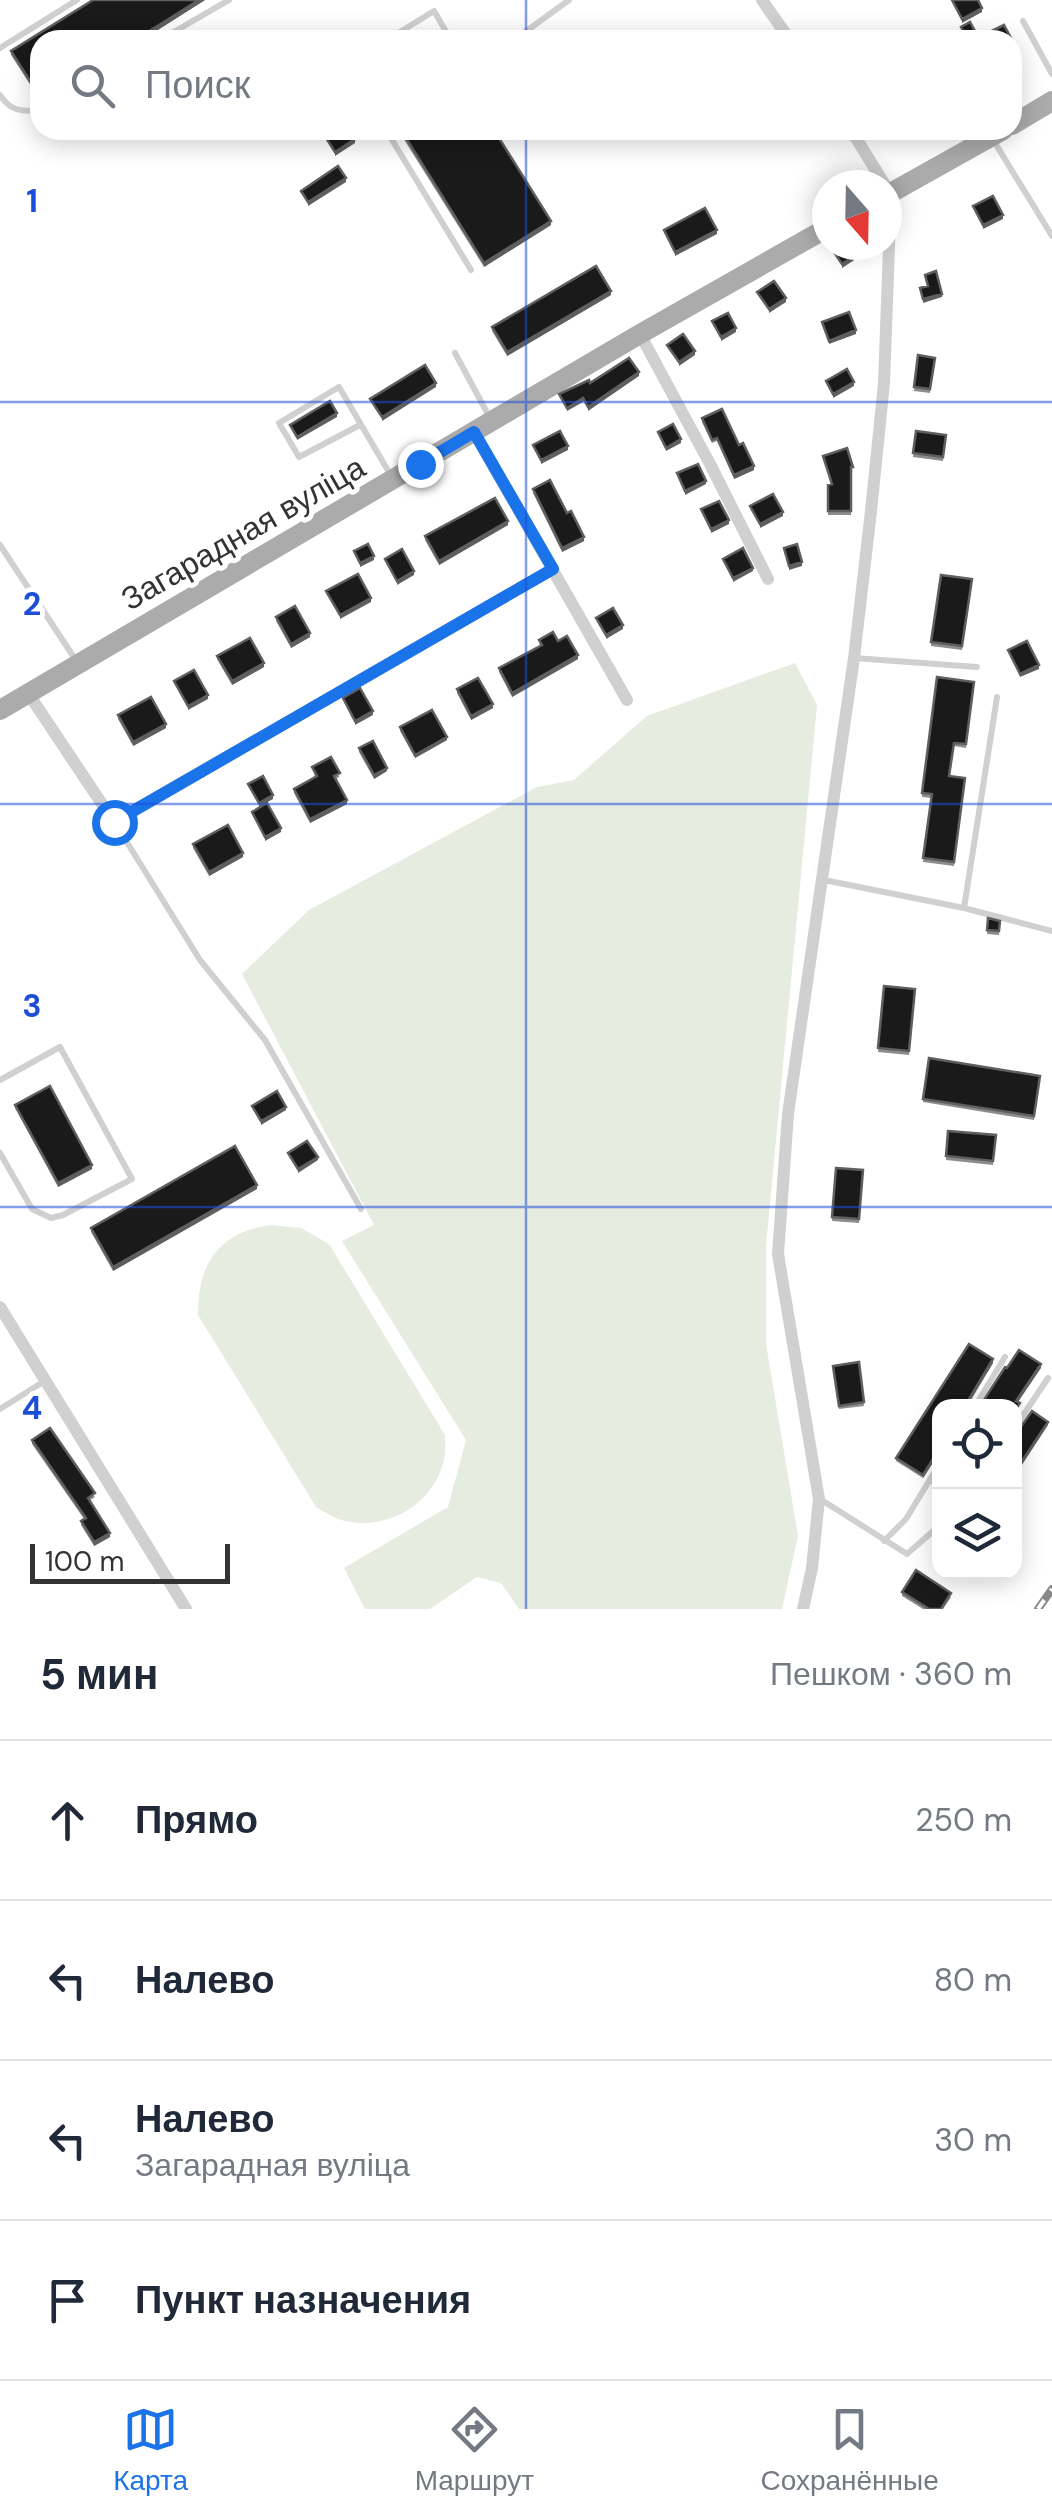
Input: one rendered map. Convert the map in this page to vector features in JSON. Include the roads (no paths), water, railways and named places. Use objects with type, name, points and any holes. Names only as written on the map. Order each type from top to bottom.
[{"type":"main road","points":[[1022,118],[1052,102]]},
{"type":"main road","points":[[902,182],[983,140]]},
{"type":"main road","name":"Загарадная вуліца","points":[[0,710],[812,237]]},
{"type":"street","points":[[762,0],[783,30]]},
{"type":"street","points":[[856,140],[875,170]]},
{"type":"street","points":[[803,1609],[812,1568],[819,1498],[778,1254],[788,1114],[854,658],[884,383],[886,260]]},
{"type":"street","points":[[640,334],[768,579]]},
{"type":"street","points":[[482,427],[553,569],[627,700]]},
{"type":"street","points":[[28,693],[114,822],[553,569]]},
{"type":"street","points":[[0,1308],[186,1609]]},
{"type":"lane","points":[[0,48],[77,0]]},
{"type":"lane","points":[[177,30],[228,0]]},
{"type":"lane","points":[[528,30],[570,0]]},
{"type":"lane","points":[[404,30],[434,12],[445,30]]},
{"type":"lane","points":[[1023,21],[1052,74]]},
{"type":"lane","points":[[0,94],[3,108],[30,111]]},
{"type":"lane","points":[[392,140],[471,270]]},
{"type":"lane","points":[[1001,140],[1052,236]]},
{"type":"lane","points":[[455,354],[482,427]]},
{"type":"lane","points":[[360,425],[299,457],[279,423],[339,387],[394,479]]},
{"type":"lane","points":[[0,546],[78,664]]},
{"type":"lane","points":[[854,658],[977,667]]},
{"type":"lane","points":[[964,908],[996,698]]},
{"type":"lane","points":[[114,822],[200,960],[266,1040],[361,1210]]},
{"type":"lane","points":[[822,880],[1052,930]]},
{"type":"lane","points":[[0,1080],[60,1047],[132,1179],[64,1215],[50,1218],[32,1209],[0,1153]]},
{"type":"lane","points":[[979,1399],[1006,1357]]},
{"type":"lane","points":[[1022,1417],[1048,1378]]},
{"type":"lane","points":[[0,1409],[44,1382]]},
{"type":"lane","points":[[884,1541],[906,1519],[932,1476]]},
{"type":"lane","points":[[819,1498],[907,1554],[932,1532]]},
{"type":"railway","points":[[1038,1609],[1052,1589]]}]
